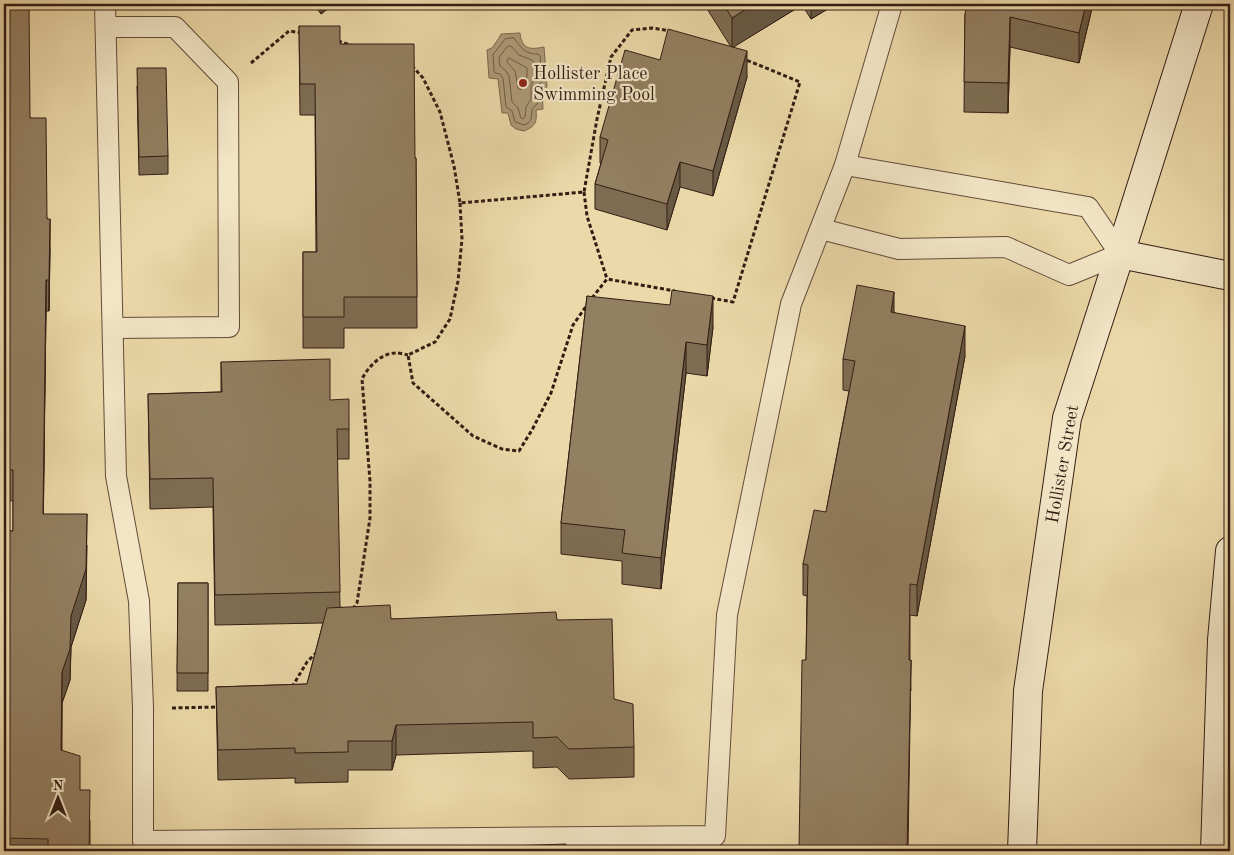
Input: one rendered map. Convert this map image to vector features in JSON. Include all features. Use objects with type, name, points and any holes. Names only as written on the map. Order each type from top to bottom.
[{"type":"main road","name":"Hollister Street","points":[[1022,851],[1028,691],[1067,418],[1199,4]]},
{"type":"main road","points":[[1120,254],[1230,276]]},
{"type":"main road","points":[[1215,851],[1222,640],[1230,551]]},
{"type":"lane","points":[[105,4],[116,476],[139,601],[142,708],[142,841],[715,836],[727,615],[791,304],[845,165],[892,4]]},
{"type":"lane","points":[[106,27],[175,27],[228,82],[229,326],[112,328]]},
{"type":"lane","points":[[821,229],[898,249],[1006,247],[1069,275],[1120,254],[1088,207],[845,165]]},
{"type":"path","points":[[607,279],[587,216],[584,192],[597,119],[611,57],[632,30],[652,28],[672,31]]},
{"type":"path","points":[[228,82],[289,31],[307,34]]},
{"type":"path","points":[[335,40],[354,46]]},
{"type":"path","points":[[704,297],[733,302],[800,82],[743,59]]},
{"type":"path","points":[[352,611],[356,603],[370,518],[370,481],[362,379],[365,372],[379,359],[396,353],[408,355],[435,342],[450,319],[458,281],[462,239],[460,204],[454,166],[440,112],[423,78],[414,68],[406,64]]},
{"type":"path","points":[[460,204],[584,192]]},
{"type":"path","points":[[607,279],[675,291]]},
{"type":"path","points":[[408,355],[413,383],[473,436],[502,449],[519,451],[551,393],[573,325],[607,279]]},
{"type":"path","points":[[290,692],[306,662],[321,649]]},
{"type":"path","points":[[142,708],[220,707]]},
{"type":"water","name":"Hollister Place Swimming Pool","points":[[520,33],[522,42],[527,47],[544,47],[547,87],[542,88],[543,109],[536,110],[535,123],[524,131],[516,129],[511,125],[508,113],[502,113],[498,79],[489,78],[487,50],[492,48],[501,34]]},
{"type":"building","points":[[4,4],[29,5],[30,118],[46,118],[47,219],[50,219],[49,280],[46,280],[43,514],[87,514],[86,569],[71,616],[70,649],[62,672],[61,750],[80,756],[80,790],[90,790],[89,851],[48,851],[48,839],[4,838],[4,531],[13,531],[13,470],[4,470],[4,241],[9,241],[9,171],[4,171]]},
{"type":"building","points":[[723,4],[754,4],[732,18]]},
{"type":"building","points":[[967,4],[1086,4],[1079,33],[1010,17],[1008,83],[964,82],[965,14]]},
{"type":"building","points":[[299,26],[340,26],[340,44],[414,44],[417,297],[344,297],[344,317],[303,317],[303,252],[317,252],[315,84],[300,84]]},
{"type":"building","points":[[668,29],[747,51],[713,171],[680,162],[667,204],[595,184],[608,140],[600,137],[625,50],[660,60]]},
{"type":"building","points":[[137,68],[166,68],[168,156],[139,157]]},
{"type":"building","points":[[857,285],[894,292],[891,312],[965,326],[917,585],[910,584],[909,660],[911,660],[907,851],[799,851],[802,660],[806,660],[808,565],[803,564],[814,510],[826,512],[855,361],[843,359]]},
{"type":"building","points":[[672,290],[713,296],[707,345],[686,342],[661,558],[622,553],[625,530],[561,523],[587,296],[670,305]]},
{"type":"building","points":[[330,359],[330,400],[349,399],[349,429],[337,429],[340,592],[215,595],[213,478],[150,479],[148,394],[222,392],[221,362]]},
{"type":"building","points":[[178,583],[208,583],[208,673],[177,673]]},
{"type":"building","points":[[390,605],[391,619],[556,612],[557,620],[612,619],[614,699],[633,704],[634,747],[569,749],[557,737],[533,738],[533,722],[396,725],[392,741],[348,741],[348,752],[295,753],[295,748],[218,750],[216,687],[307,684],[327,608]]},
{"type":"building","points":[[566,844],[566,851],[481,851],[481,847]]},
{"type":"place","name":"Hollister Place Swimming Pool","points":[[523,83]]}]
